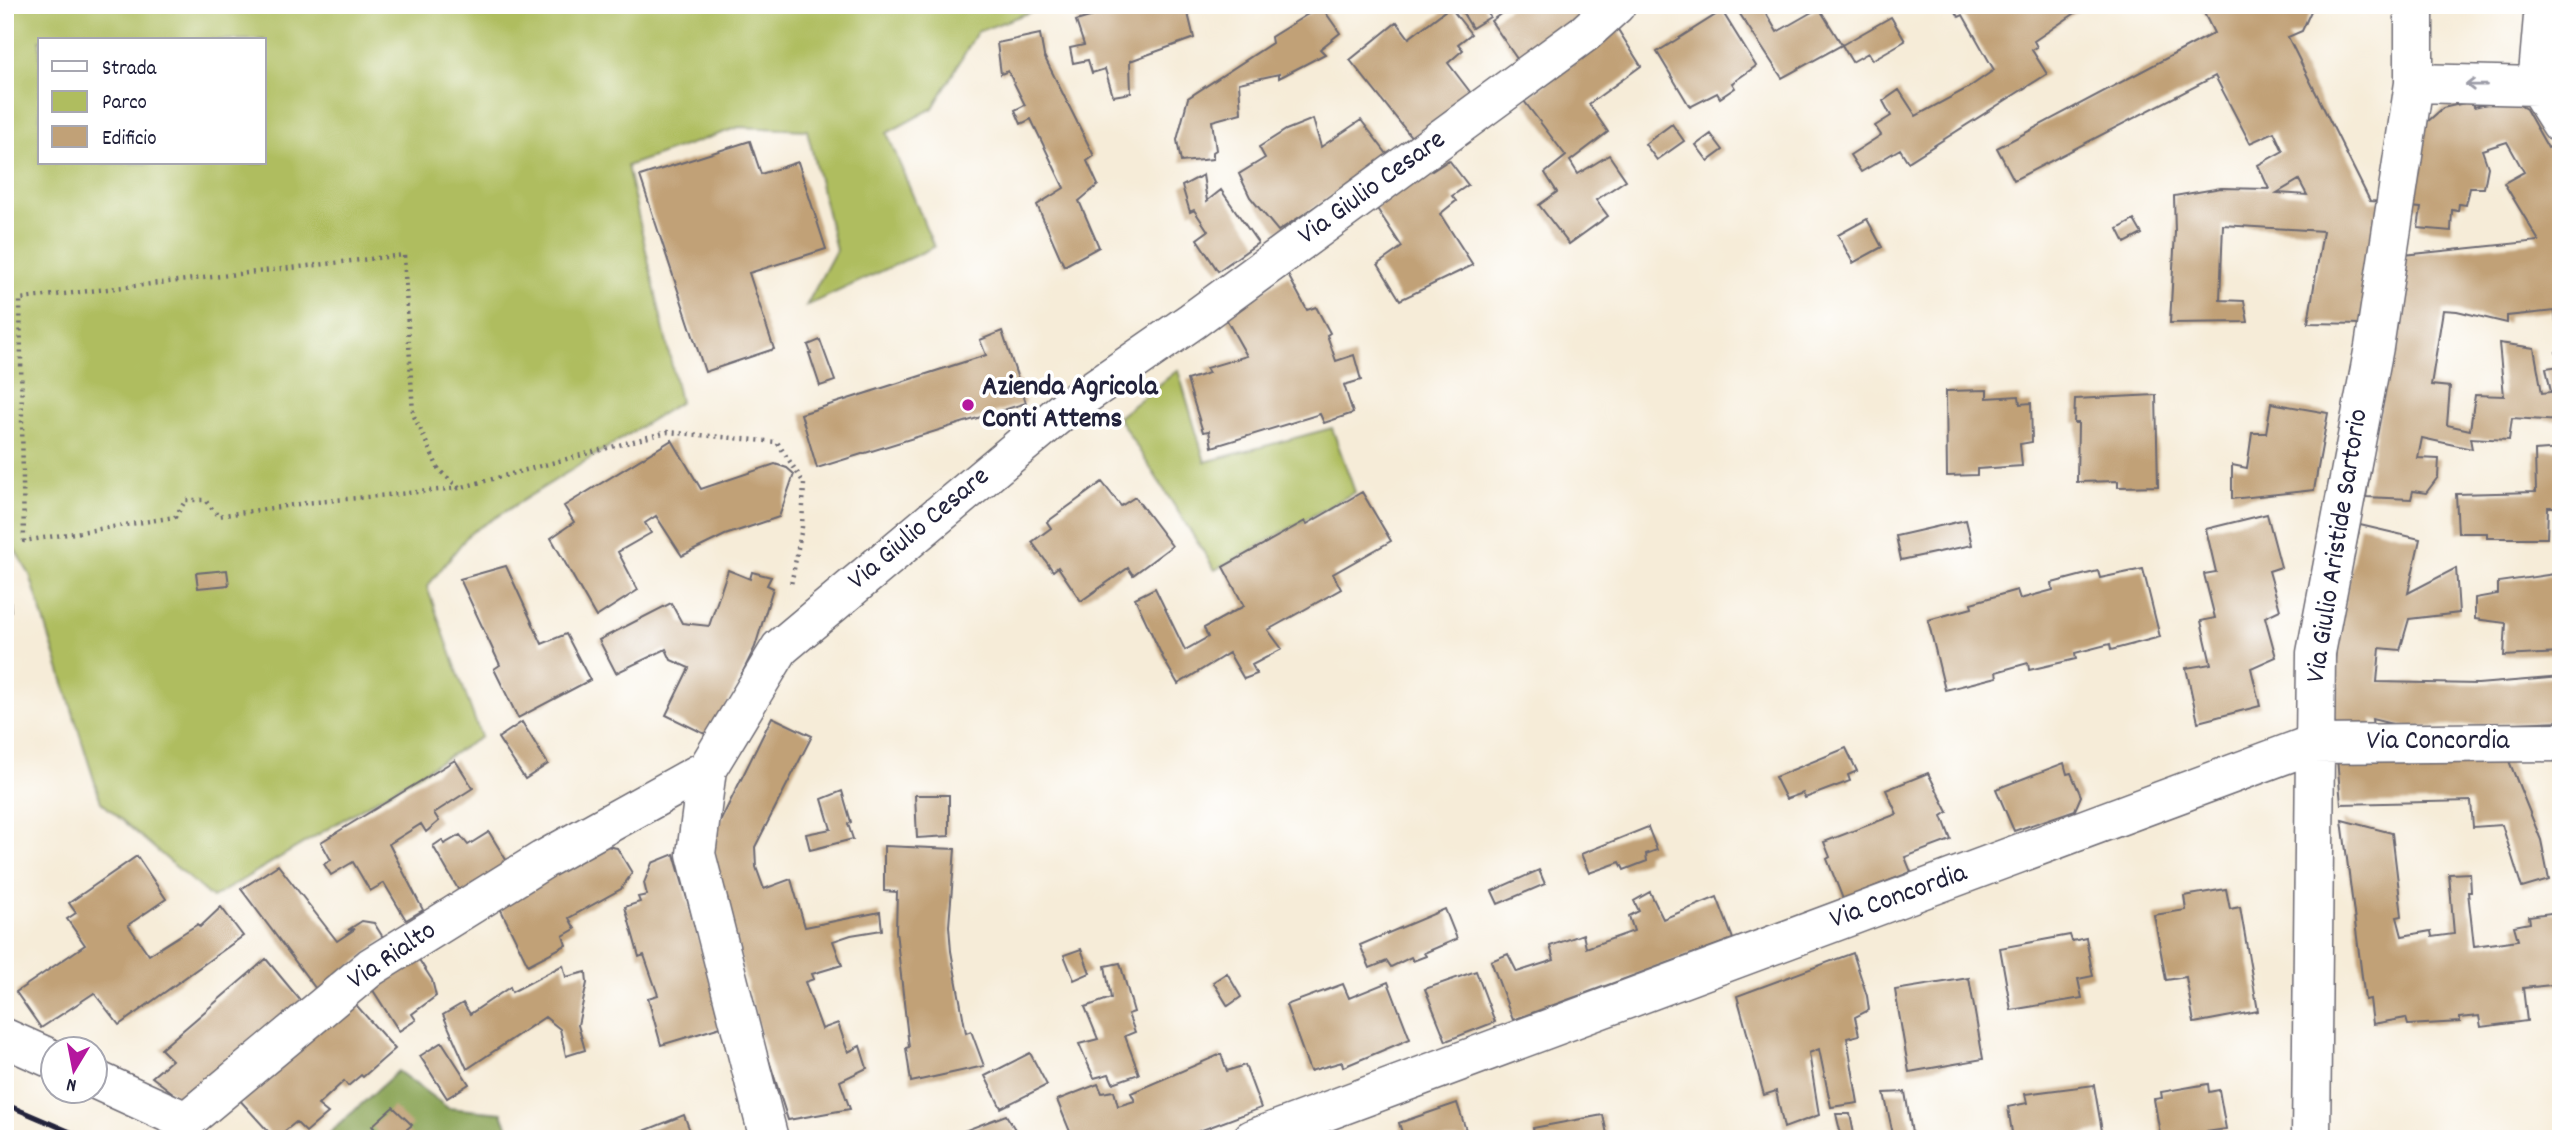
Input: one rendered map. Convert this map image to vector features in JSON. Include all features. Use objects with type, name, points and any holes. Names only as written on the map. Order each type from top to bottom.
[{"type":"street","name":"Via Giulio Cesare","points":[[769,1139],[696,854],[707,769],[780,648],[1065,409],[1192,321],[1574,41],[1616,5]]},
{"type":"street","name":"Via Giulio Aristide Sartorio","points":[[2311,1139],[2316,653],[2374,346],[2414,83],[2414,5]]},
{"type":"street","points":[[2544,5],[2537,86],[2561,124]]},
{"type":"street","points":[[2414,83],[2537,86]]},
{"type":"street","name":"Via Concordia","points":[[1252,1139],[2313,744],[2561,742]]},
{"type":"street","name":"Via Rialto","points":[[108,1085],[186,1121],[372,967],[543,860],[707,769]]},
{"type":"street","points":[[5,1038],[38,1053]]},
{"type":"path","points":[[459,488],[439,470],[413,414],[404,255],[20,299],[24,541],[175,517],[187,500],[205,500],[218,516],[306,503],[459,488],[667,432],[777,442],[804,483],[802,527],[780,648]]},
{"type":"green space","points":[[5,5],[1049,5],[977,32],[933,108],[887,133],[934,247],[806,306],[836,250],[807,130],[739,127],[627,166],[680,402],[469,534],[427,587],[481,737],[212,898],[101,802],[30,575],[5,533]]},
{"type":"green space","points":[[1178,370],[1205,462],[1332,428],[1355,492],[1215,570],[1118,417]]},
{"type":"green space","points":[[398,1071],[448,1108],[502,1113],[512,1139],[323,1139]]},
{"type":"building","points":[[1131,5],[1186,5],[1194,38],[1130,61],[1131,93],[1113,96],[1105,69],[1092,73],[1088,60],[1073,63],[1070,48],[1084,45],[1076,21]]},
{"type":"building","points":[[1458,5],[1483,5],[1490,17],[1472,28]]},
{"type":"building","points":[[1513,5],[1596,5],[1522,66],[1491,21]]},
{"type":"building","points":[[1734,5],[1768,5],[1763,8],[1777,32],[1819,8],[1842,45],[1782,78]]},
{"type":"building","points":[[1952,5],[2087,5],[2034,41],[2037,47],[2032,50],[2047,74],[1908,162],[1900,149],[1861,172],[1850,155],[1881,135],[1875,126],[1891,116],[1883,101],[1899,90],[1916,116],[1968,88],[1994,70],[1963,15],[1959,17]]},
{"type":"building","points":[[2200,5],[2308,5],[2311,11],[2302,31],[2288,37],[2370,201],[2384,202],[2365,324],[2308,323],[2323,231],[2223,225],[2220,300],[2244,301],[2248,322],[2170,323],[2175,232],[2174,196],[2221,188],[2269,189],[2258,165],[2283,151],[2274,132],[2250,143],[2215,76],[2014,180],[1997,148],[2214,33]],"holes":[[[2299,180],[2307,195],[2277,193]]]},
{"type":"building","points":[[1321,6],[1340,33],[1320,49],[1325,54],[1279,78],[1279,74],[1239,83],[1241,113],[1212,121],[1216,150],[1213,152],[1213,159],[1181,162],[1177,140],[1188,98],[1272,43],[1271,37]]},
{"type":"building","points":[[1450,7],[1471,34],[1458,44],[1463,50],[1448,63],[1474,97],[1417,144],[1350,60],[1397,22],[1409,38]]},
{"type":"building","points":[[1722,11],[1756,66],[1732,83],[1735,88],[1720,98],[1717,93],[1690,107],[1657,52]]},
{"type":"building","points":[[1891,17],[1905,41],[1872,60],[1868,53],[1852,62],[1842,45]]},
{"type":"building","points":[[1617,28],[1641,66],[1589,104],[1608,132],[1570,161],[1578,174],[1609,155],[1626,180],[1596,200],[1608,216],[1569,244],[1539,205],[1557,192],[1545,173],[1566,156],[1524,101]]},
{"type":"building","points":[[1040,34],[1044,56],[1094,156],[1087,161],[1098,185],[1079,201],[1099,247],[1064,266],[1037,205],[1064,188],[1031,119],[1021,124],[1015,110],[1025,105],[1008,71],[1001,74],[997,43]]},
{"type":"building","points":[[2509,99],[2526,109],[2548,148],[2555,145],[2561,155],[2561,323],[2556,323],[2555,311],[2507,316],[2507,323],[2443,310],[2431,385],[2450,387],[2447,425],[2470,430],[2475,395],[2504,396],[2499,343],[2534,348],[2542,393],[2551,392],[2546,368],[2560,366],[2556,352],[2561,351],[2561,421],[2512,418],[2509,440],[2470,438],[2472,449],[2422,438],[2418,458],[2439,459],[2438,477],[2426,493],[2413,491],[2411,499],[2366,497],[2404,255],[2539,241],[2504,183],[2524,172],[2507,142],[2482,150],[2488,167],[2484,188],[2470,188],[2466,205],[2459,204],[2458,211],[2452,210],[2451,231],[2418,228],[2421,208],[2410,207],[2426,123],[2443,108],[2473,101],[2474,107]]},
{"type":"building","points":[[1313,119],[1321,147],[1361,120],[1390,158],[1278,231],[1250,197],[1239,174],[1265,158],[1259,147],[1286,130]]},
{"type":"building","points":[[1672,124],[1684,141],[1657,160],[1645,144]]},
{"type":"building","points":[[1711,134],[1723,150],[1708,161],[1696,145]]},
{"type":"building","points":[[750,141],[761,174],[798,162],[826,249],[749,273],[774,349],[705,372],[640,176]]},
{"type":"building","points":[[1449,160],[1468,185],[1452,196],[1456,201],[1440,214],[1473,265],[1400,300],[1378,264],[1402,247],[1376,207],[1429,169],[1432,171]]},
{"type":"building","points":[[1203,175],[1207,201],[1221,190],[1258,243],[1218,271],[1197,239],[1208,231],[1194,210],[1190,212],[1182,186]]},
{"type":"building","points":[[1867,219],[1882,247],[1853,263],[1838,235]]},
{"type":"building","points":[[2134,220],[2142,234],[2125,243],[2118,229]]},
{"type":"building","points":[[1288,275],[1307,310],[1316,307],[1330,333],[1327,335],[1336,361],[1354,355],[1361,380],[1344,385],[1353,413],[1324,423],[1320,414],[1212,447],[1209,431],[1203,432],[1187,380],[1209,373],[1206,368],[1247,356],[1225,317]]},
{"type":"building","points":[[1002,331],[1026,403],[817,468],[801,414],[986,355],[980,340]]},
{"type":"building","points":[[820,340],[835,381],[820,386],[808,345]]},
{"type":"building","points":[[1987,390],[1987,398],[2019,396],[2020,404],[2031,403],[2032,442],[2020,444],[2022,466],[1977,469],[1977,475],[1947,476],[1946,391]]},
{"type":"building","points":[[2156,395],[2158,486],[2118,487],[2118,481],[2077,482],[2078,423],[2074,423],[2075,399]]},
{"type":"building","points":[[2271,403],[2328,413],[2314,490],[2232,499],[2232,465],[2247,468],[2252,433],[2266,433]]},
{"type":"building","points":[[672,440],[701,489],[775,464],[787,468],[794,474],[779,517],[725,535],[682,556],[656,516],[645,523],[651,533],[618,552],[638,590],[596,617],[551,538],[574,522],[564,506]]},
{"type":"building","points":[[2561,449],[2561,507],[2548,507],[2547,538],[2487,538],[2487,533],[2458,533],[2456,494],[2536,492],[2535,451]]},
{"type":"building","points":[[1102,482],[1121,506],[1135,497],[1172,546],[1133,575],[1128,568],[1081,601],[1058,567],[1053,571],[1032,542],[1051,528],[1047,522]]},
{"type":"building","points":[[1362,492],[1391,541],[1333,574],[1341,589],[1268,630],[1282,649],[1252,665],[1257,674],[1244,679],[1229,653],[1178,684],[1135,598],[1155,588],[1185,650],[1208,637],[1204,628],[1244,606],[1223,567]]},
{"type":"building","points":[[2267,514],[2281,567],[2269,571],[2280,610],[2265,617],[2276,657],[2251,668],[2260,706],[2198,722],[2186,668],[2211,664],[2201,621],[2215,618],[2204,574],[2216,572],[2206,529]]},
{"type":"building","points":[[1966,520],[1972,545],[1901,560],[1896,536]]},
{"type":"building","points":[[2360,525],[2420,539],[2408,593],[2456,568],[2459,613],[2409,619],[2400,650],[2380,648],[2377,682],[2478,684],[2561,677],[2561,721],[2409,728],[2372,719],[2373,726],[2335,727],[2331,700],[2337,639]]},
{"type":"building","points":[[506,566],[542,644],[566,634],[590,680],[518,718],[494,669],[500,665],[460,579]]},
{"type":"building","points":[[2143,569],[2160,637],[2111,650],[2110,644],[2075,653],[2076,659],[2029,670],[2028,663],[1996,672],[1997,677],[1945,690],[1928,620],[1972,608],[1971,603],[2017,590],[2020,599],[2053,590],[2052,583],[2098,571],[2100,578]]},
{"type":"building","points":[[227,570],[229,585],[198,588],[196,573]]},
{"type":"building","points":[[728,570],[750,579],[752,572],[771,577],[767,585],[773,588],[755,647],[711,737],[666,715],[689,668],[671,660],[666,649],[616,673],[599,640],[671,603],[682,623],[709,626]]},
{"type":"building","points":[[2555,574],[2558,596],[2561,595],[2561,653],[2504,656],[2506,623],[2475,619],[2475,598],[2498,594],[2498,582]]},
{"type":"building","points":[[9,584],[11,611],[5,612],[5,585]]},
{"type":"building","points":[[772,717],[812,736],[755,847],[756,867],[764,889],[791,879],[805,927],[880,912],[882,930],[833,941],[842,965],[812,974],[814,979],[805,982],[822,1029],[838,1023],[848,1052],[860,1046],[867,1068],[840,1081],[850,1109],[788,1120],[759,1029],[715,865],[713,836]]},
{"type":"building","points":[[522,722],[548,764],[525,779],[498,738]]},
{"type":"building","points":[[1846,748],[1857,771],[1848,775],[1850,781],[1805,798],[1803,793],[1786,799],[1775,777]]},
{"type":"building","points":[[2507,756],[2541,840],[2549,880],[2522,888],[2502,825],[2473,827],[2471,801],[2341,804],[2337,758]]},
{"type":"building","points":[[455,760],[473,788],[434,813],[439,821],[426,832],[421,824],[389,844],[423,910],[406,920],[384,883],[370,891],[353,862],[331,875],[324,864],[331,860],[321,842]]},
{"type":"building","points":[[2064,763],[2067,774],[2071,773],[2081,796],[2075,810],[2014,831],[1996,789]]},
{"type":"building","points":[[1928,773],[1948,812],[1942,816],[1951,840],[1905,857],[1911,872],[1843,899],[1827,859],[1830,857],[1824,842],[1897,814],[1886,790]]},
{"type":"building","points":[[842,791],[853,839],[810,850],[806,834],[831,829],[822,799]]},
{"type":"building","points":[[915,795],[949,795],[949,836],[917,838]]},
{"type":"building","points":[[2342,820],[2392,833],[2402,916],[2397,917],[2402,936],[2431,931],[2432,937],[2454,934],[2449,874],[2470,873],[2471,892],[2468,892],[2474,946],[2518,940],[2514,926],[2530,923],[2529,916],[2558,912],[2561,924],[2561,984],[2523,988],[2527,1021],[2481,1027],[2479,1016],[2460,1018],[2460,1022],[2408,1025],[2406,1018],[2373,1024],[2370,999],[2365,1000]]},
{"type":"building","points":[[1648,827],[1657,850],[1646,854],[1647,861],[1624,870],[1620,862],[1589,873],[1581,854]]},
{"type":"building","points":[[489,832],[511,868],[462,896],[433,846],[442,840],[444,844],[460,835],[468,845]]},
{"type":"building","points":[[601,845],[617,848],[632,873],[621,889],[569,918],[575,929],[563,936],[566,945],[528,965],[499,906]]},
{"type":"building","points":[[884,846],[955,849],[949,926],[951,951],[966,1033],[971,1031],[984,1066],[911,1082],[896,931],[897,892],[884,891]]},
{"type":"building","points":[[674,854],[724,1026],[661,1045],[648,998],[658,995],[644,955],[639,957],[625,907],[640,902],[638,897],[647,895],[644,883],[652,863]]},
{"type":"building","points":[[137,856],[166,899],[128,925],[149,955],[198,924],[200,927],[221,907],[243,936],[119,1025],[94,993],[41,1028],[16,992],[85,945],[67,919],[76,913],[69,903]]},
{"type":"building","points":[[278,865],[337,941],[362,921],[374,923],[384,939],[319,993],[241,889]]},
{"type":"building","points":[[1539,870],[1545,884],[1498,904],[1492,891]]},
{"type":"building","points":[[2226,889],[2230,909],[2240,907],[2258,1011],[2194,1023],[2186,977],[2166,980],[2154,915],[2186,910],[2184,896]]},
{"type":"building","points":[[1650,892],[1663,919],[1717,897],[1733,939],[1513,1020],[1491,961],[1508,954],[1517,972],[1554,960],[1550,946],[1583,934],[1586,948],[1634,931],[1629,916],[1639,911],[1634,901]]},
{"type":"building","points":[[1445,909],[1457,939],[1424,953],[1426,956],[1413,961],[1411,957],[1391,967],[1387,961],[1370,968],[1360,945]]},
{"type":"building","points":[[2070,935],[2072,941],[2086,938],[2093,976],[2078,979],[2082,998],[2011,1010],[2000,948]]},
{"type":"building","points":[[1081,949],[1090,973],[1074,980],[1064,955]]},
{"type":"building","points":[[1853,953],[1869,1010],[1855,1017],[1859,1035],[1847,1038],[1858,1103],[1831,1107],[1819,1049],[1809,1053],[1819,1115],[1784,1128],[1776,1091],[1764,1095],[1737,996]]},
{"type":"building","points":[[416,955],[432,980],[436,996],[412,1014],[416,1020],[399,1031],[369,984]]},
{"type":"building","points":[[266,959],[305,1006],[190,1106],[152,1077],[172,1060],[161,1049]]},
{"type":"building","points":[[1120,963],[1134,1012],[1128,1014],[1135,1032],[1125,1036],[1139,1074],[1113,1083],[1109,1074],[1094,1078],[1079,1044],[1098,1039],[1085,1007],[1111,998],[1105,966]]},
{"type":"building","points":[[563,965],[566,977],[586,972],[587,983],[578,1025],[585,1050],[566,1056],[560,1029],[545,1017],[467,1069],[443,1015],[463,1003],[470,1014],[510,987],[512,992]]},
{"type":"building","points":[[1476,971],[1495,1022],[1446,1041],[1425,989]]},
{"type":"building","points":[[1227,973],[1241,997],[1228,1006],[1213,982]]},
{"type":"building","points":[[1969,978],[1983,1059],[1909,1072],[1895,990]]},
{"type":"building","points":[[1388,982],[1410,1039],[1343,1067],[1342,1062],[1310,1071],[1286,1005],[1343,984],[1349,998]]},
{"type":"building","points":[[350,998],[395,1049],[363,1077],[361,1075],[348,1086],[344,1081],[318,1105],[328,1113],[306,1132],[296,1122],[275,1139],[237,1097]]},
{"type":"building","points":[[442,1042],[469,1084],[447,1098],[420,1056]]},
{"type":"building","points":[[1030,1053],[1047,1085],[1001,1108],[985,1076]]},
{"type":"building","points":[[1221,1054],[1227,1071],[1245,1065],[1261,1108],[1178,1139],[1073,1139],[1057,1100],[1098,1084],[1102,1093],[1114,1091],[1118,1106],[1135,1101],[1131,1093]]},
{"type":"building","points":[[2208,1084],[2209,1092],[2219,1090],[2226,1129],[2161,1139],[2154,1099],[2162,1098],[2161,1092]]},
{"type":"building","points":[[2094,1085],[2102,1131],[2071,1136],[2071,1139],[2013,1139],[2008,1107],[2027,1103],[2025,1094]]},
{"type":"building","points":[[1905,1092],[1913,1139],[1894,1139],[1884,1093]]},
{"type":"building","points":[[1457,1103],[1469,1139],[1404,1139],[1399,1123]]},
{"type":"building","points":[[393,1107],[412,1125],[406,1130],[417,1139],[373,1139],[379,1134],[372,1126]]},
{"type":"building","points":[[1836,1114],[1850,1114],[1855,1139],[1842,1139]]},
{"type":"building","points":[[684,1115],[693,1139],[624,1139]]},
{"type":"building","points":[[1006,1115],[1021,1139],[958,1139],[956,1134]]},
{"type":"building","points":[[1603,1115],[1608,1139],[1535,1139],[1533,1128]]},
{"type":"railway","points":[[5,1104],[87,1139]]},
{"type":"railway","points":[[5,1127],[32,1139]]},
{"type":"place","name":"Azienda Agricola Conti Attems","points":[[968,405]]}]
